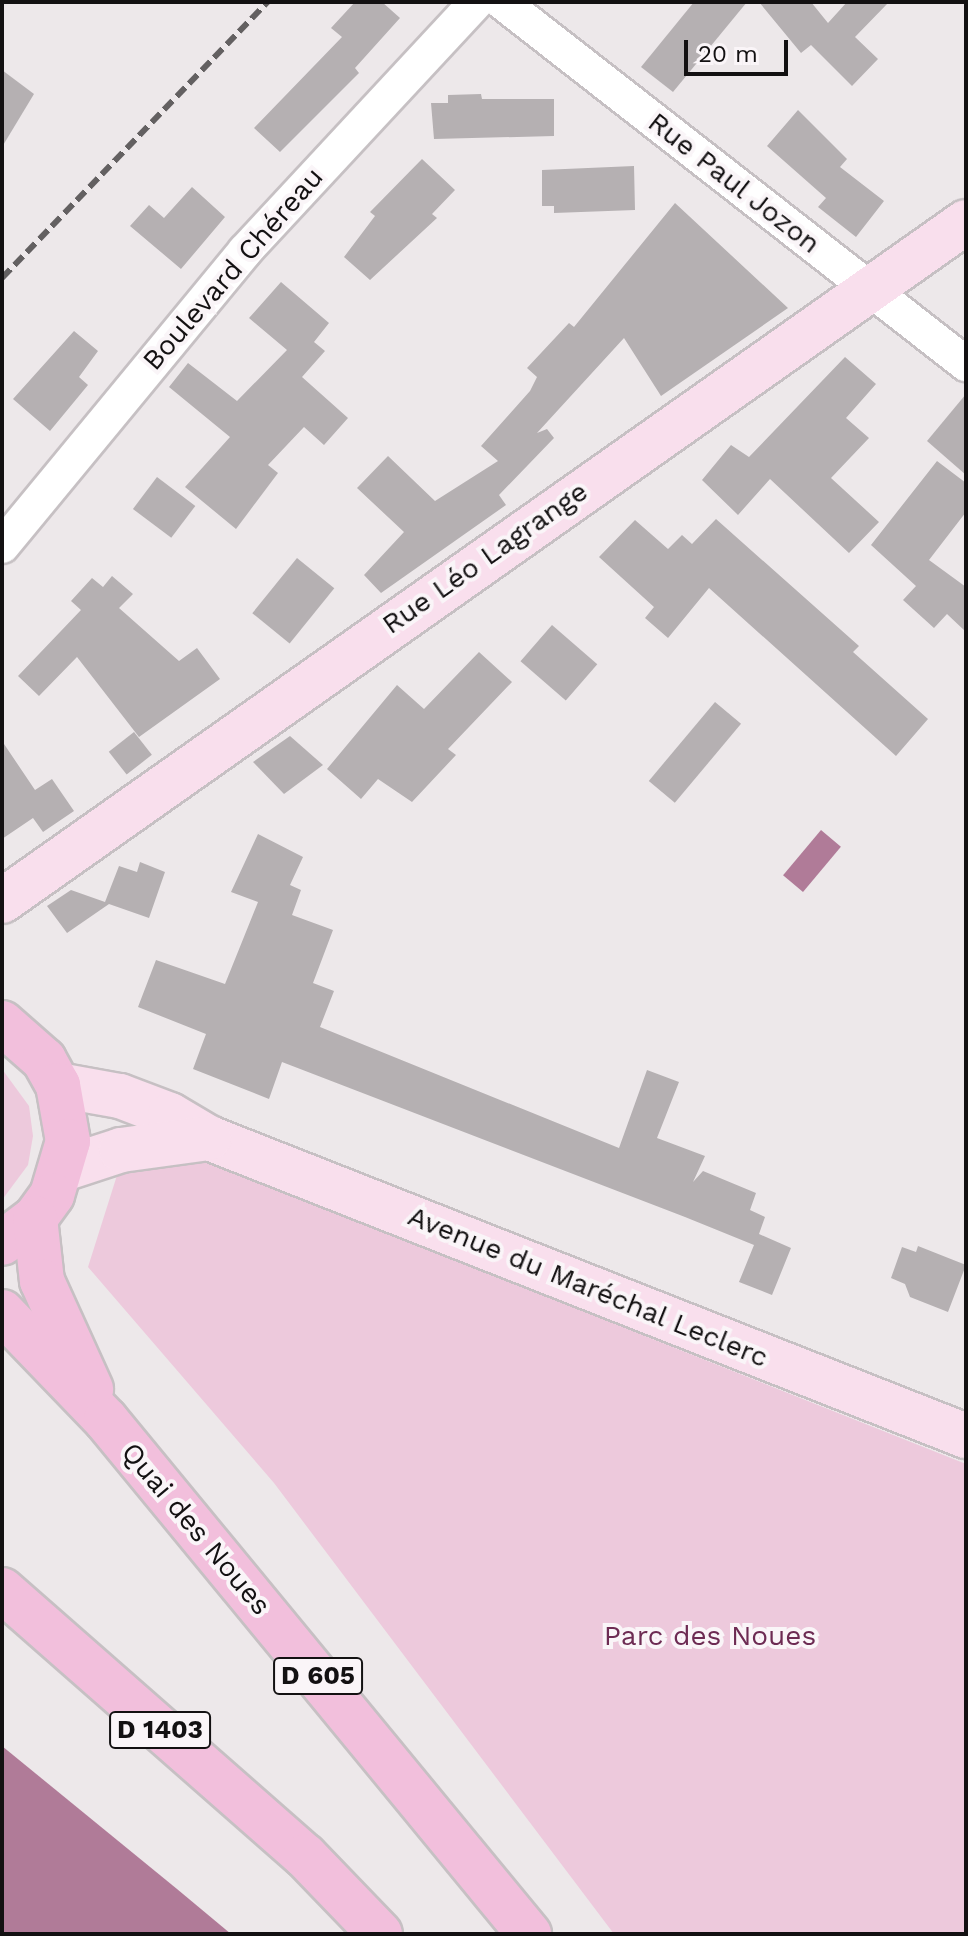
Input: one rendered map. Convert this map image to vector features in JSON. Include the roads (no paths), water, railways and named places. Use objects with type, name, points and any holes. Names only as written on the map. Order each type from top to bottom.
[{"type":"main road","name":"Rue Léo Lagrange","points":[[3,909],[870,286],[966,222]]},
{"type":"main road","points":[[2,1023],[44,1060],[58,1085],[66,1113],[63,1169],[19,1231]]},
{"type":"main road","name":"Avenue du Maréchal Leclerc","points":[[58,1085],[120,1096],[209,1138],[966,1436]]},
{"type":"main road","points":[[63,1169],[121,1150],[209,1138]]},
{"type":"main road","name":"D 605","points":[[19,1231],[106,1420]]},
{"type":"main road","name":"D 605","points":[[2,1312],[106,1420]]},
{"type":"main road","name":"Quai des Noues","points":[[106,1420],[529,1934]]},
{"type":"main road","name":"D 1403","points":[[7,1597],[305,1856],[380,1934]]},
{"type":"street","name":"Boulevard Chéreau","points":[[2,546],[245,251],[476,2]]},
{"type":"street","name":"Rue Paul Jozon","points":[[502,2],[870,286],[966,364]]},
{"type":"railway","points":[[2,278],[268,2]]},
{"type":"park label","name":"Parc des Noues","points":[[710,1636]]}]
